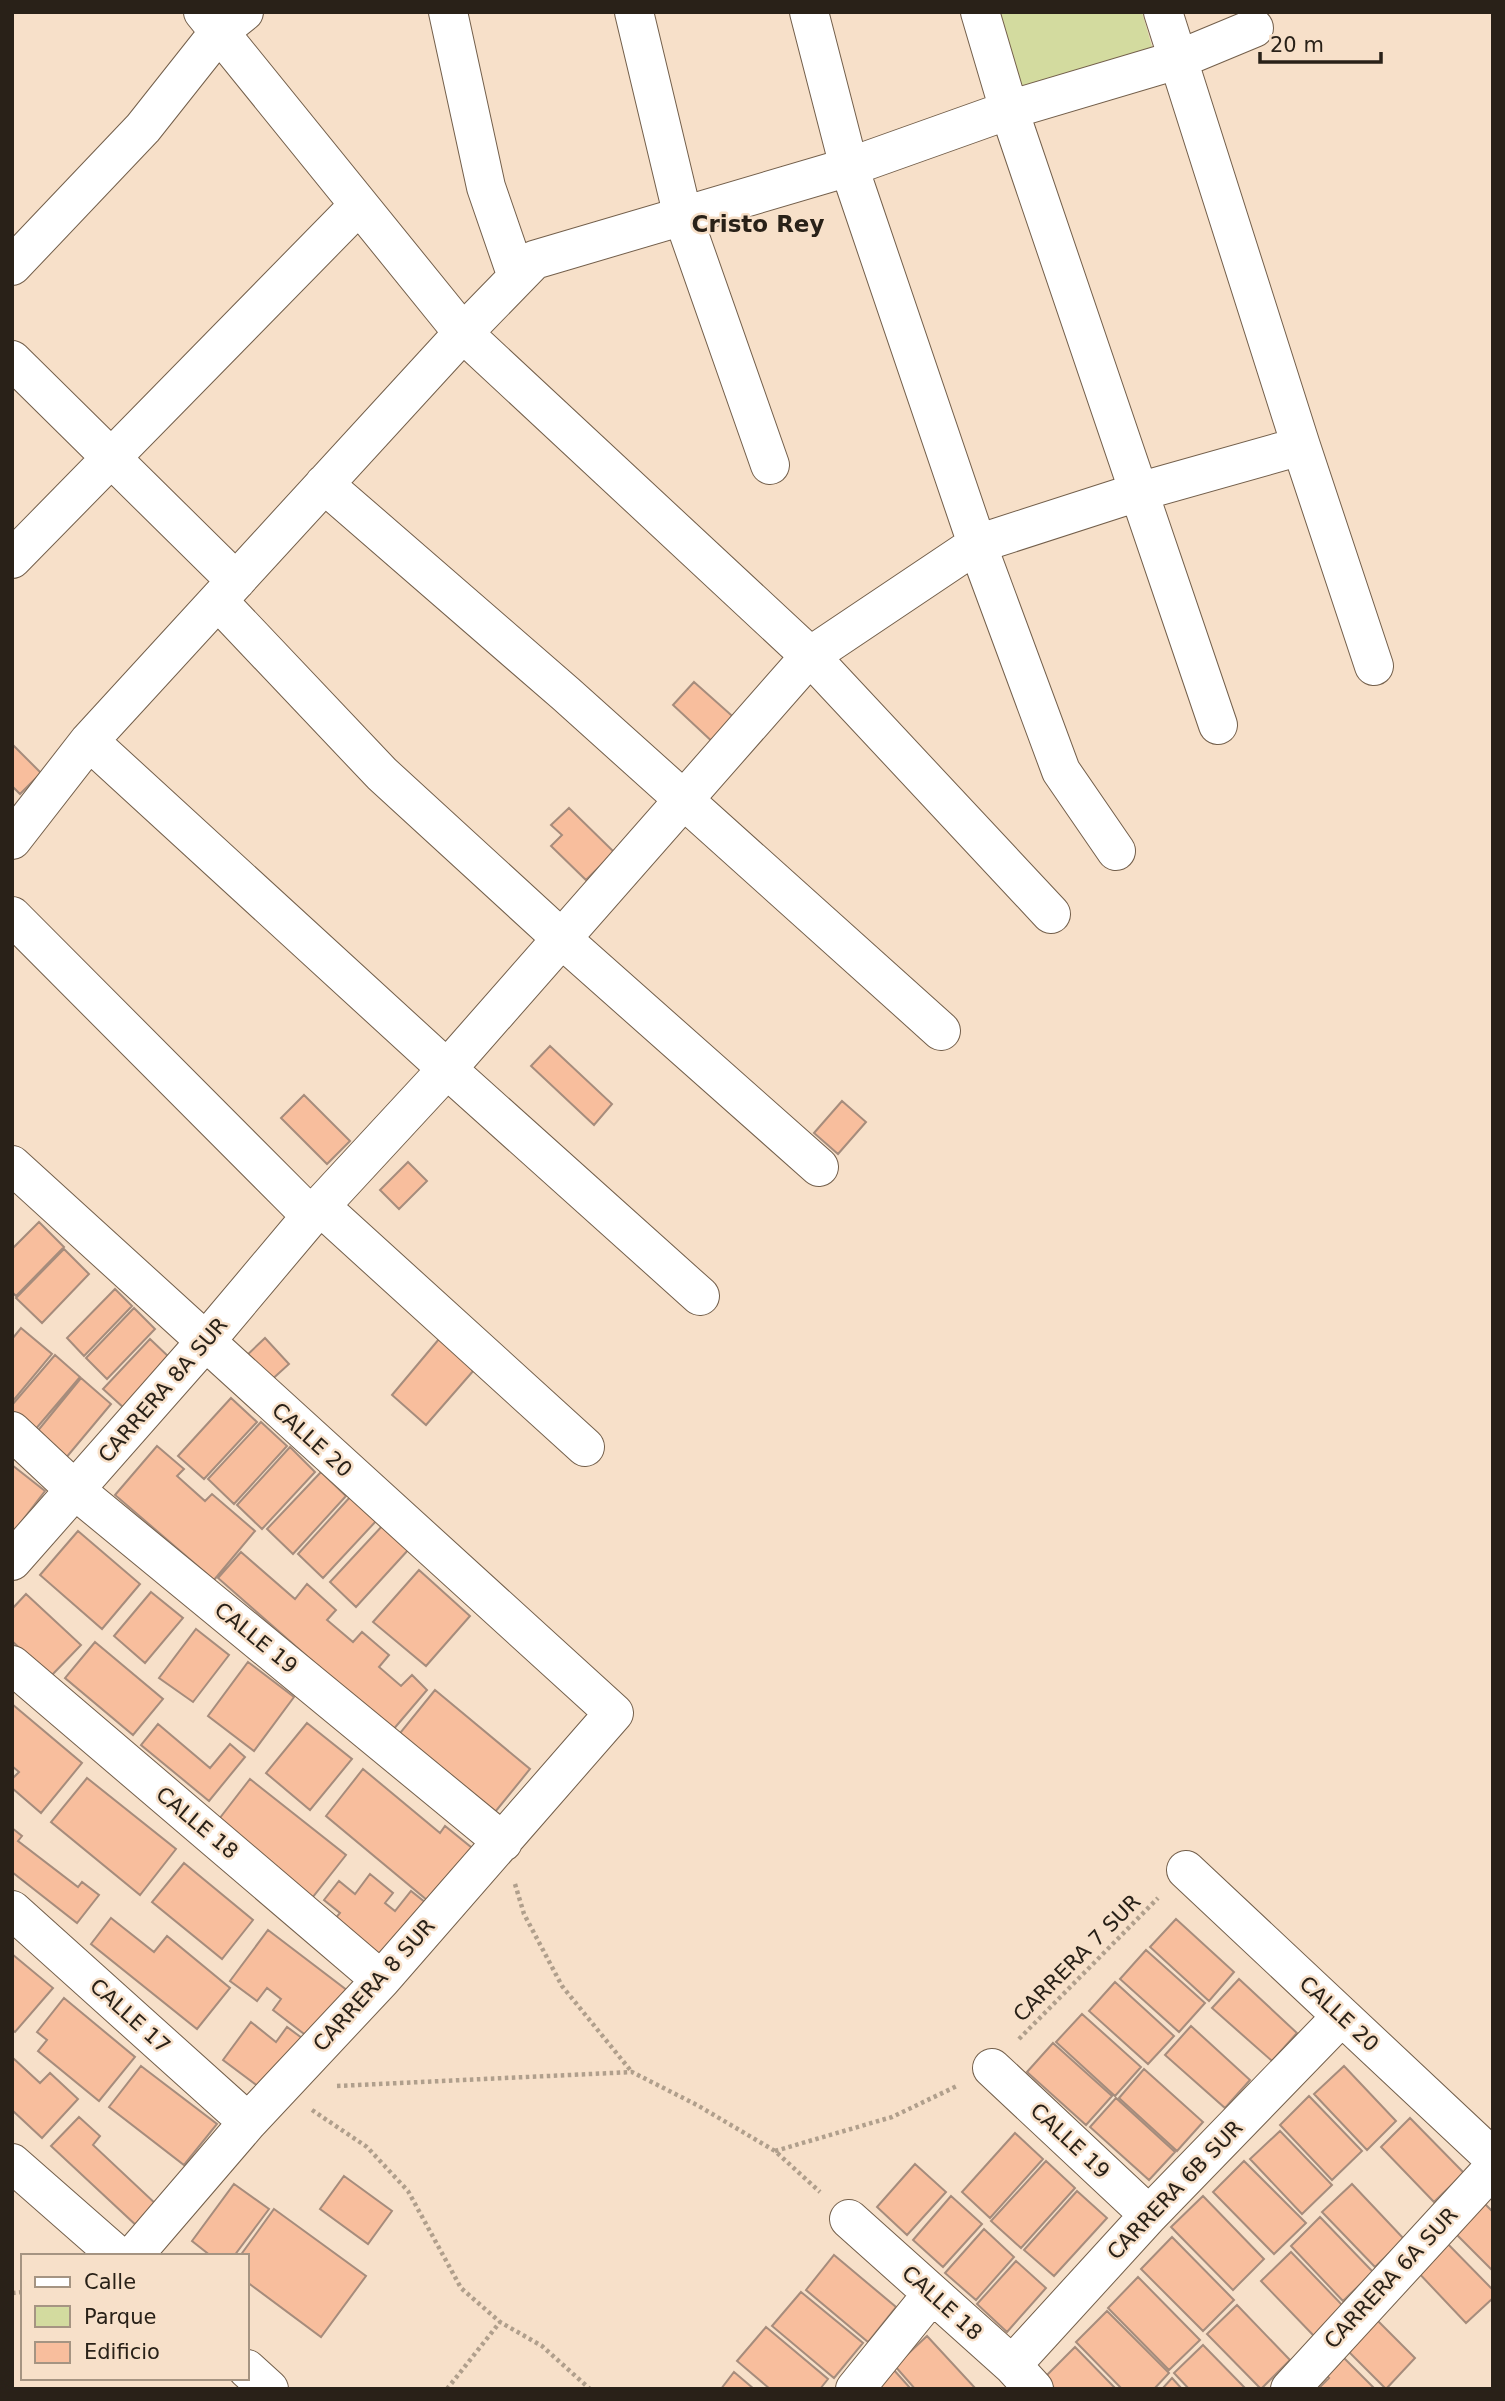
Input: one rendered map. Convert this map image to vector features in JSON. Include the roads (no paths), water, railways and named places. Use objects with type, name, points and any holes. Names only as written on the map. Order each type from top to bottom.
[{"type":"street","points":[[449,12],[486,187],[517,277]]},
{"type":"street","points":[[635,12],[683,217],[770,465]]},
{"type":"street","points":[[808,12],[849,167],[978,544],[1061,771],[1116,851]]},
{"type":"street","points":[[980,12],[1009,110],[1218,725]]},
{"type":"street","points":[[1163,12],[1374,666]]},
{"type":"street","points":[[12,266],[143,128],[222,19],[359,205],[463,333],[810,656],[1051,914]]},
{"type":"street","points":[[12,840],[89,741],[463,333],[534,260],[849,167],[1009,110],[1177,60],[1254,28]]},
{"type":"street","points":[[12,559],[359,205]]},
{"type":"street","points":[[12,360],[112,457],[382,774],[562,939],[820,1167]]},
{"type":"street","name":"CARRERA 8A SUR","points":[[12,1561],[205,1342],[315,1211],[447,1069],[810,656],[978,544],[1138,492],[1301,446]]},
{"type":"street","points":[[324,484],[566,694],[940,1031]]},
{"type":"street","points":[[89,741],[700,1296]]},
{"type":"street","points":[[12,916],[315,1211],[585,1447]]},
{"type":"street","name":"CALLE 20","points":[[12,1166],[614,1713]]},
{"type":"street","name":"CALLE 19","points":[[12,1431],[75,1490],[503,1842]]},
{"type":"street","name":"CALLE 18","points":[[12,1665],[381,1980]]},
{"type":"street","name":"CARRERA 8 SUR","points":[[135,2254],[248,2122],[381,1980],[614,1713]]},
{"type":"street","name":"CALLE 20","points":[[1186,1870],[1493,2158]]},
{"type":"street","name":"CALLE 17","points":[[12,1910],[248,2122]]},
{"type":"street","name":"CARRERA 6B SUR","points":[[1023,2377],[1149,2215],[1341,2017]]},
{"type":"street","name":"CALLE 19","points":[[992,2068],[1149,2215]]},
{"type":"street","points":[[12,2163],[116,2254]]},
{"type":"street","name":"CARRERA 6A SUR","points":[[1290,2389],[1493,2168]]},
{"type":"street","name":"CALLE 18","points":[[849,2219],[1023,2377]]},
{"type":"street","points":[[855,2389],[932,2294]]},
{"type":"street","points":[[248,2370],[269,2389]]},
{"type":"district","name":"Cristo Rey","points":[[758,224]]}]
